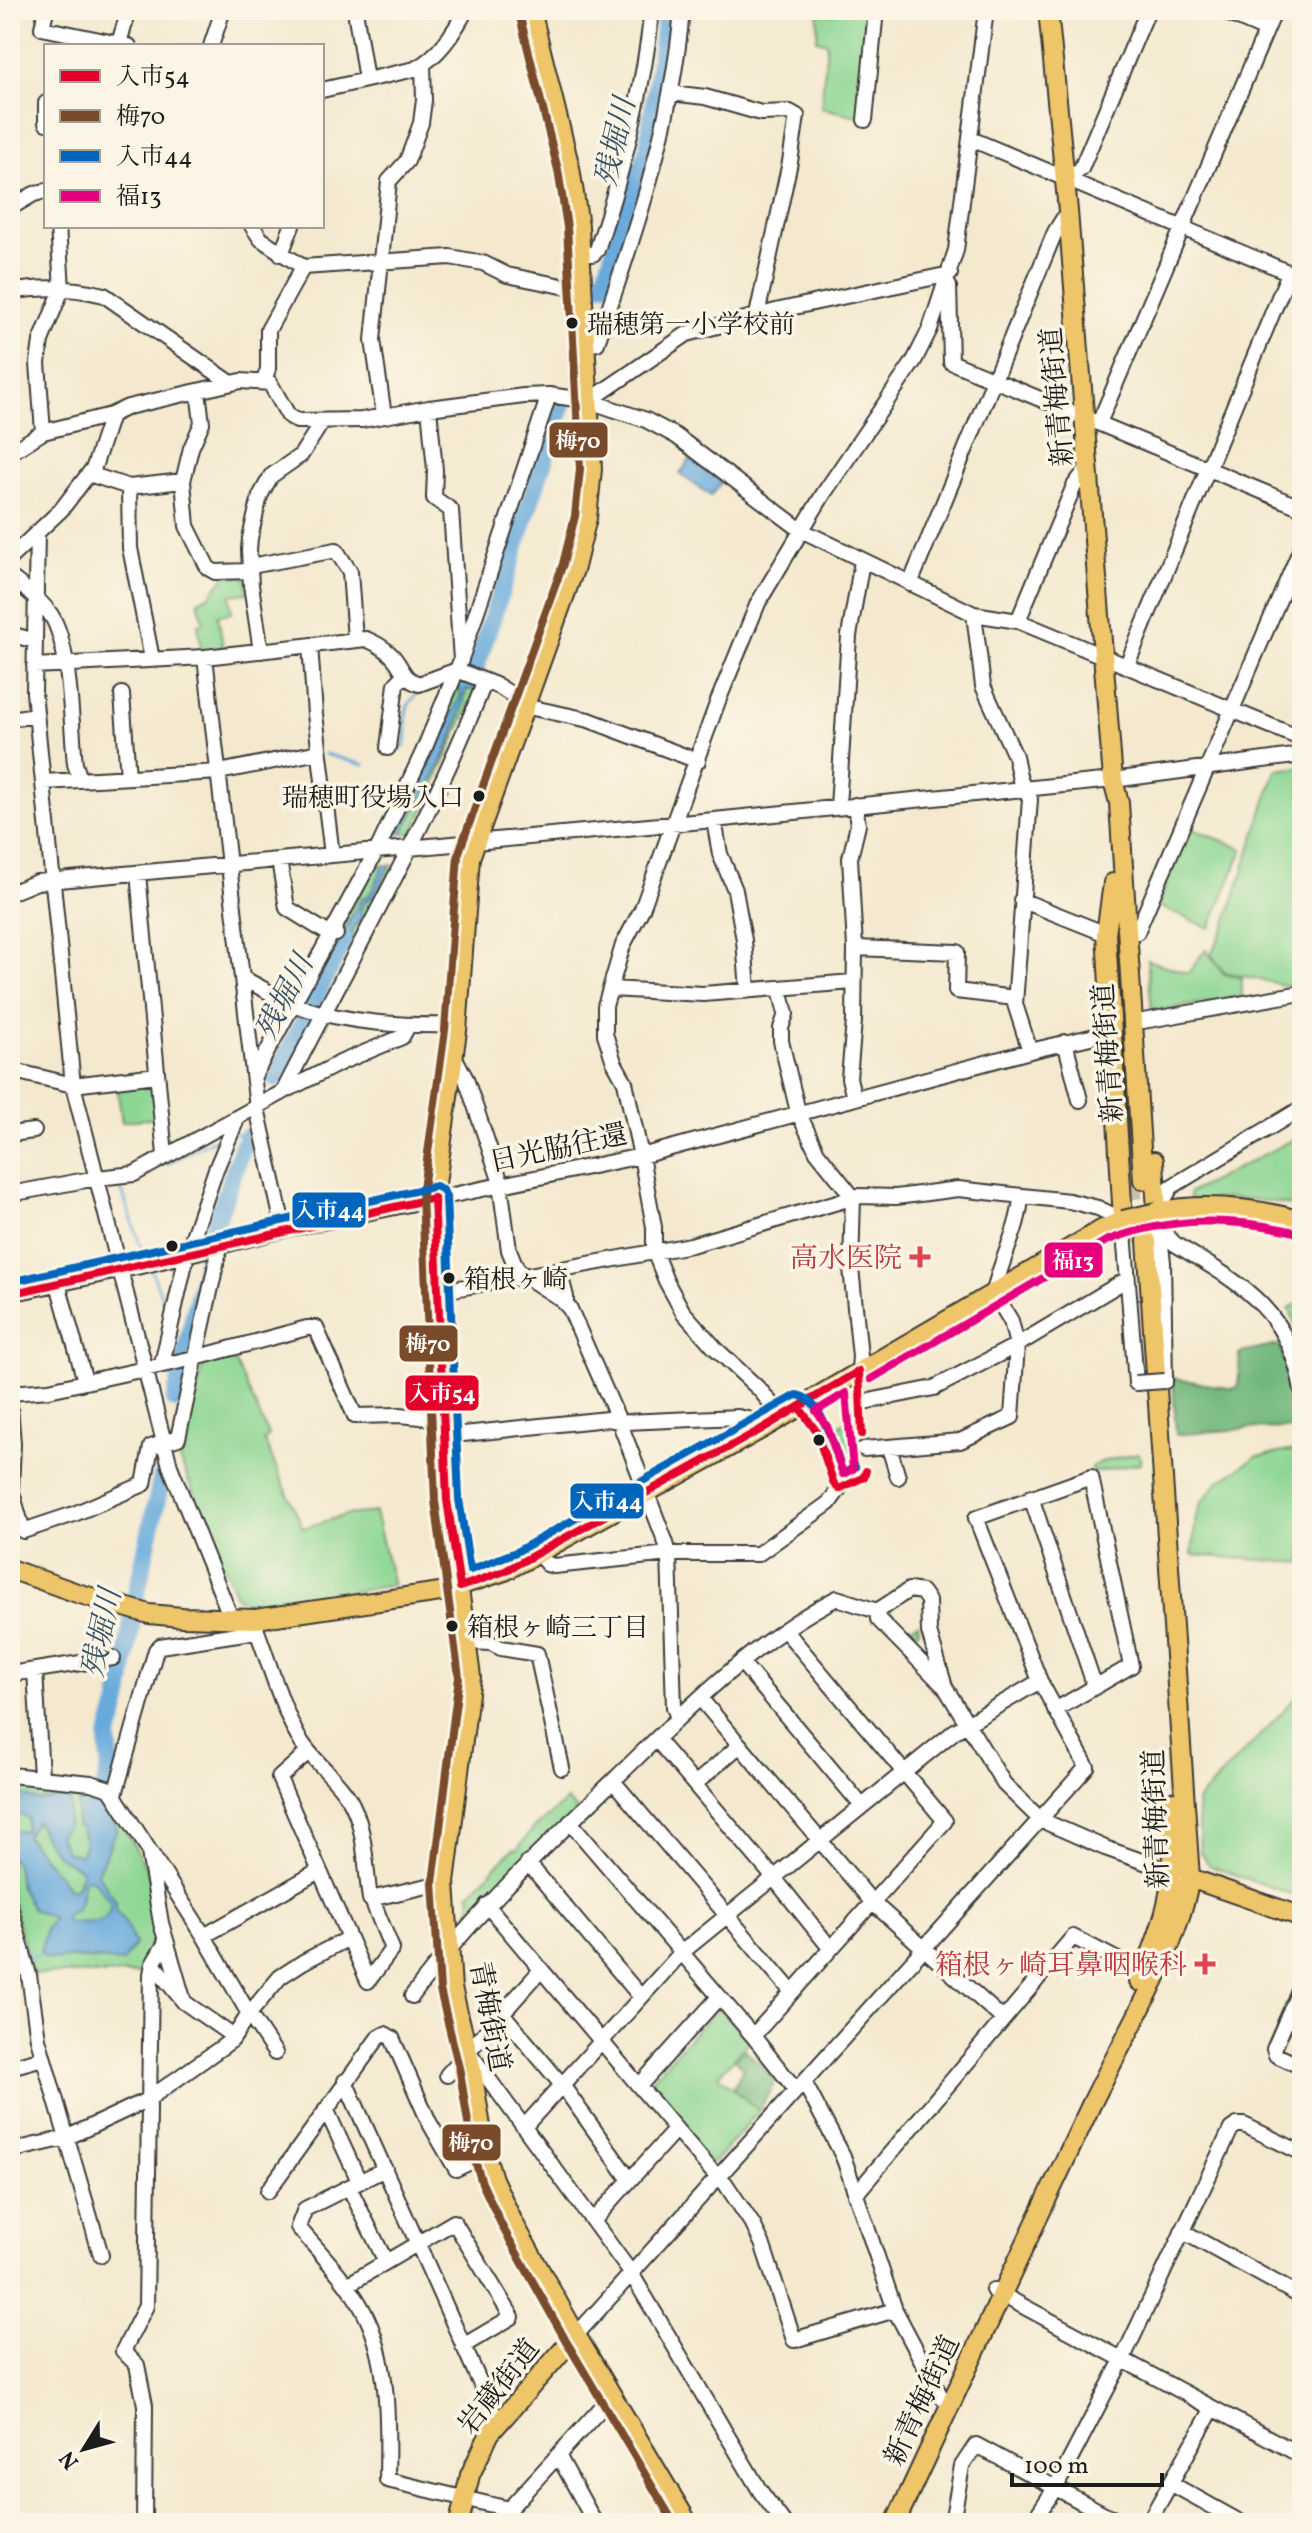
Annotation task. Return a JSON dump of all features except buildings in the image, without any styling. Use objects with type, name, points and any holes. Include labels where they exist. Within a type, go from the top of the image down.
[{"type":"main road","name":"青梅街道","points":[[531,10],[570,168],[580,254],[592,469],[585,529],[575,567],[474,842],[467,885],[458,1025],[434,1198],[447,1500],[468,1642],[470,1692],[445,1882],[454,1995],[468,2051],[485,2155],[508,2213],[576,2335],[688,2523]]},
{"type":"main road","name":"新青梅街道","points":[[1048,10],[1092,420],[1089,466],[1113,780],[1109,804],[1119,880],[1138,1180]]},
{"type":"main road","points":[[1119,880],[1135,908],[1157,1212]]},
{"type":"main road","points":[[1119,880],[1106,934],[1123,1220]]},
{"type":"main road","points":[[10,1569],[122,1608],[149,1614],[231,1618],[256,1625],[460,1587],[505,1571],[647,1494],[1123,1220],[1175,1208],[1226,1207],[1302,1221]]},
{"type":"main road","name":"新青梅街道","points":[[997,2292],[1167,1952],[1184,1906],[1142,1241]]},
{"type":"main road","name":"新青梅街道","points":[[885,2523],[997,2292],[1143,1973],[1182,1876]]},
{"type":"main road","points":[[1182,1876],[1302,1917]]},
{"type":"main road","name":"岩蔵街道","points":[[459,2523],[477,2458],[498,2423],[576,2335]]},
{"type":"main road","name":"新青梅街道","points":[[895,2523],[946,2401]]},
{"type":"street","points":[[46,10],[42,28],[55,39],[111,44]]},
{"type":"street","points":[[122,44],[129,10]]},
{"type":"street","points":[[212,44],[223,10]]},
{"type":"street","points":[[355,10],[366,80]]},
{"type":"street","points":[[324,90],[415,69],[452,37],[466,10]]},
{"type":"street","points":[[580,254],[593,254],[597,250],[620,179],[641,85],[652,10]]},
{"type":"street","points":[[585,345],[597,343],[651,179],[671,93],[682,10]]},
{"type":"street","points":[[865,120],[876,10]]},
{"type":"street","points":[[782,1417],[760,1390],[715,1348],[683,1312],[666,1281],[654,1251],[654,1227],[625,1082],[614,1062],[605,1034],[605,1006],[623,945],[642,909],[718,701],[758,603],[801,530],[914,361],[930,329],[949,277],[963,211],[986,10]]},
{"type":"street","points":[[1065,180],[1081,169],[1148,10]]},
{"type":"street","points":[[1220,10],[1266,30]]},
{"type":"street","points":[[1092,420],[1184,228],[1275,10]]},
{"type":"street","points":[[384,416],[373,340],[389,181],[407,161],[421,123],[423,64]]},
{"type":"street","points":[[671,93],[705,97],[761,113],[790,112],[797,116],[757,315]]},
{"type":"street","points":[[971,139],[1295,275],[1208,470],[1127,665]]},
{"type":"street","points":[[10,208],[44,192]]},
{"type":"street","points":[[910,584],[1053,237],[1068,211]]},
{"type":"street","points":[[43,432],[38,363],[41,341],[62,289],[58,228]]},
{"type":"street","points":[[253,228],[261,239],[303,267],[467,258],[507,275],[582,290]]},
{"type":"street","points":[[281,254],[291,228]]},
{"type":"street","points":[[264,381],[268,369],[268,330],[303,267]]},
{"type":"street","points":[[589,401],[687,334],[757,315],[949,277]]},
{"type":"street","points":[[949,277],[951,362],[1302,508]]},
{"type":"street","points":[[10,292],[34,287],[79,289],[112,300],[231,383]]},
{"type":"street","points":[[10,453],[43,432],[111,415],[128,407],[231,383],[264,381],[275,388],[293,420],[322,422],[549,395],[589,401],[646,420],[676,436],[801,530],[910,584],[974,614],[1018,621],[1302,739]]},
{"type":"street","points":[[198,391],[202,423],[191,448],[183,481],[187,526],[208,568],[215,572],[250,568],[336,550],[350,572],[355,639]]},
{"type":"street","points":[[254,1076],[296,1005],[407,789],[459,667],[549,395]]},
{"type":"street","points":[[429,408],[435,470],[434,498],[451,510],[459,667]]},
{"type":"street","points":[[10,558],[67,503],[89,474],[111,415]]},
{"type":"street","points":[[261,651],[250,568],[250,538],[262,491],[275,473],[301,455],[322,422]]},
{"type":"street","points":[[1018,621],[1074,486],[1089,466]]},
{"type":"street","points":[[89,474],[129,487],[183,481]]},
{"type":"street","points":[[129,487],[130,548],[152,659]]},
{"type":"street","points":[[37,533],[36,715],[73,1085],[178,1489],[231,1618]]},
{"type":"street","points":[[1137,932],[1302,546]]},
{"type":"street","points":[[838,807],[849,636],[862,561]]},
{"type":"street","points":[[10,577],[37,599],[55,622],[66,663],[75,764],[80,779]]},
{"type":"street","points":[[974,614],[983,686],[1015,756],[1020,780],[1030,799],[1015,998],[1030,1051]]},
{"type":"street","points":[[10,634],[35,641]]},
{"type":"street","points":[[34,666],[205,657],[366,639],[380,645],[397,661],[404,676],[419,684],[459,667]]},
{"type":"street","points":[[310,645],[332,855]]},
{"type":"street","points":[[205,657],[257,1108],[284,1230]]},
{"type":"street","points":[[459,667],[551,714],[589,720],[698,761]]},
{"type":"street","points":[[388,748],[396,684],[404,676]]},
{"type":"street","points":[[283,1092],[322,1013],[361,946],[453,758],[483,680]]},
{"type":"street","points":[[122,694],[128,777]]},
{"type":"street","points":[[10,719],[36,715]]},
{"type":"street","points":[[44,782],[219,772],[319,752]]},
{"type":"street","points":[[13,887],[37,882],[1113,780],[1302,755]]},
{"type":"street","points":[[854,1098],[849,1078],[855,948],[850,858],[858,825],[855,805]]},
{"type":"street","points":[[714,820],[720,854],[735,890],[744,940],[748,990]]},
{"type":"street","points":[[279,860],[287,908],[329,934],[334,933]]},
{"type":"street","points":[[138,874],[165,1155]]},
{"type":"street","points":[[1021,900],[1106,934]]},
{"type":"street","points":[[855,948],[957,952],[956,991],[1015,998]]},
{"type":"street","points":[[242,978],[296,1005],[322,1013],[408,1026],[458,1025]]},
{"type":"street","points":[[610,989],[703,994],[853,982]]},
{"type":"street","points":[[780,989],[786,1014],[781,1041],[798,1112],[817,1152],[853,1197],[851,1268],[859,1371]]},
{"type":"street","points":[[1143,1021],[1302,993]]},
{"type":"street","points":[[10,1194],[97,1178],[129,1176],[283,1092],[342,1062],[402,1037],[408,1026]]},
{"type":"street","name":"日光脇往還","points":[[10,1294],[284,1230],[641,1156],[798,1112],[1112,1032]]},
{"type":"street","points":[[1065,1042],[1080,1100]]},
{"type":"street","points":[[454,1056],[466,1079],[499,1177],[509,1250],[522,1274],[566,1304]]},
{"type":"street","points":[[10,1070],[73,1085],[157,1075]]},
{"type":"street","points":[[438,1292],[691,1245],[853,1197],[896,1197],[958,1189],[1069,1201],[1098,1208],[1123,1220],[1136,1383],[1165,1381],[1163,1262],[1157,1212],[1171,1187],[1302,1108]]},
{"type":"street","points":[[165,1364],[190,1254],[212,1180],[237,1119]]},
{"type":"street","points":[[10,1134],[34,1131]]},
{"type":"street","points":[[864,1449],[960,1441],[1012,1417],[1017,1345],[1011,1321],[994,1293],[1005,1251],[1020,1218],[1021,1197]]},
{"type":"street","points":[[1157,1212],[1167,1236],[1175,1244],[1244,1287],[1273,1316],[1289,1344],[1302,1390]]},
{"type":"street","points":[[10,1406],[13,1444],[11,1489],[23,1531],[74,1514],[144,1484],[151,1447],[178,1438],[192,1358],[218,1246]]},
{"type":"street","points":[[559,1270],[566,1304],[619,1421],[669,1554],[674,1707],[678,1718]]},
{"type":"street","points":[[859,1403],[934,1388],[1017,1345],[1126,1280]]},
{"type":"street","points":[[58,1284],[85,1381]]},
{"type":"street","points":[[10,1393],[49,1390],[316,1328],[355,1416],[399,1415],[444,1428],[607,1419],[738,1417],[748,1419],[760,1430]]},
{"type":"street","points":[[889,1447],[898,1477]]},
{"type":"street","points":[[576,2335],[1087,1767],[1055,1710],[1040,1681],[976,1518],[1091,1477],[1131,1666],[1055,1710]]},
{"type":"street","points":[[538,1553],[547,1564],[554,1566],[669,1554],[758,1554],[829,1503],[839,1489]]},
{"type":"street","points":[[1031,1497],[1095,1687]]},
{"type":"street","points":[[877,1611],[909,1590],[922,1592],[928,1601],[929,1632],[945,1687],[1004,1784],[1041,1820],[1182,1876]]},
{"type":"street","points":[[412,1996],[450,1946],[528,1863],[678,1718],[742,1663],[785,1630],[837,1598],[877,1611]]},
{"type":"street","points":[[877,1611],[878,1619],[945,1687]]},
{"type":"street","points":[[113,1791],[156,1650],[160,1646],[256,1625],[296,1732],[307,1753],[354,1806],[370,1899],[392,1949],[368,1981],[279,1778],[307,1753]]},
{"type":"street","points":[[753,2036],[945,1821],[785,1630]]},
{"type":"street","points":[[903,1646],[929,1632]]},
{"type":"street","points":[[468,1642],[491,1643],[501,1648],[537,1654],[562,1768]]},
{"type":"street","points":[[10,1674],[113,1658]]},
{"type":"street","points":[[742,1663],[862,1806]]},
{"type":"street","points":[[35,1670],[41,1776]]},
{"type":"street","points":[[524,2127],[681,1953],[966,1725],[1040,1681]]},
{"type":"street","points":[[700,1698],[872,1902],[1003,2019]]},
{"type":"street","points":[[656,1739],[831,1949]]},
{"type":"street","points":[[695,1784],[740,1745]]},
{"type":"street","points":[[10,1775],[91,1783],[113,1791],[275,2053]]},
{"type":"street","points":[[613,1781],[792,1992]]},
{"type":"street","points":[[570,1822],[719,1997],[800,2086],[843,2156],[895,2310],[946,2401]]},
{"type":"street","points":[[148,1844],[166,1942],[184,2002]]},
{"type":"street","points":[[528,1863],[640,1996]]},
{"type":"street","points":[[204,1936],[319,1871]]},
{"type":"street","points":[[372,1900],[445,1882]]},
{"type":"street","points":[[487,1905],[725,2183],[762,2243],[794,2340],[895,2310]]},
{"type":"street","points":[[10,1906],[43,2058],[101,2255]]},
{"type":"street","points":[[855,2195],[1073,1937],[1143,1973]]},
{"type":"street","points":[[10,2151],[66,2138],[147,2100],[234,2037],[280,1977],[349,1938]]},
{"type":"street","points":[[144,2523],[145,2405],[137,2365],[123,2351],[146,2306],[149,2248],[147,2100],[153,1964],[166,1942]]},
{"type":"street","points":[[153,1964],[184,2002],[234,2037]]},
{"type":"street","points":[[447,2075],[541,1970]]},
{"type":"street","points":[[1302,1984],[1274,2049],[1276,2055],[1302,2067]]},
{"type":"street","points":[[639,2086],[719,1997]]},
{"type":"street","points":[[502,2013],[562,2085],[630,2180]]},
{"type":"street","points":[[268,2191],[378,2038],[389,2034],[429,2122],[456,2169],[485,2155]]},
{"type":"street","points":[[468,2051],[631,2273],[771,2509],[784,2523]]},
{"type":"street","points":[[10,2067],[43,2058]]},
{"type":"street","points":[[345,2081],[498,2423]]},
{"type":"street","points":[[326,2109],[386,2262]]},
{"type":"street","points":[[1032,2523],[1056,2487],[1122,2360],[1231,2129],[1244,2125],[1302,2153]]},
{"type":"street","points":[[593,2221],[676,2129]]},
{"type":"street","points":[[385,2169],[305,2209],[298,2227],[347,2285],[364,2312],[380,2355],[388,2444],[387,2480],[509,2509],[612,2396]]},
{"type":"street","points":[[347,2285],[454,2222],[512,2317],[463,2346]]},
{"type":"street","points":[[1182,2231],[1302,2297]]},
{"type":"street","points":[[997,2292],[1302,2456]]},
{"type":"street","points":[[1148,2523],[1213,2408]]},
{"type":"street","points":[[952,2523],[962,2466],[976,2445],[1056,2487],[1094,2516],[1121,2523]]},
{"type":"street","points":[[558,2455],[595,2523]]},
{"type":"street","points":[[1170,2483],[1242,2523]]},
{"type":"street","points":[[765,2523],[771,2509]]},
{"type":"green space","points":[[835,10],[873,10],[863,117],[821,108],[827,43],[817,40],[818,14],[834,14]]},
{"type":"green space","points":[[226,575],[246,577],[248,593],[230,595],[232,613],[218,615],[224,653],[202,655],[198,624],[204,623],[198,601],[210,595]]},
{"type":"green space","points":[[466,688],[476,691],[413,833],[402,833],[449,744]]},
{"type":"green space","points":[[456,689],[460,689],[461,695],[397,834],[391,834]]},
{"type":"green space","points":[[1302,767],[1302,984],[1289,986],[1224,972],[1211,954],[1225,926],[1276,770]]},
{"type":"green space","points":[[1188,827],[1243,849],[1210,928],[1158,906]]},
{"type":"green space","points":[[374,865],[384,865],[371,893],[361,900],[343,933],[339,931]]},
{"type":"green space","points":[[390,865],[397,865],[356,941],[351,938],[354,926],[362,917],[360,912],[364,903],[375,895]]},
{"type":"green space","points":[[1206,949],[1224,974],[1242,978],[1242,997],[1152,1011],[1147,960],[1188,973]]},
{"type":"green space","points":[[154,1081],[159,1117],[122,1122],[117,1086]]},
{"type":"green space","points":[[1302,1135],[1302,1209],[1247,1199],[1190,1200],[1189,1193]]},
{"type":"green space","points":[[1302,1302],[1302,1340],[1289,1308]]},
{"type":"green space","points":[[1279,1345],[1290,1377],[1299,1429],[1252,1428],[1176,1435],[1173,1378],[1234,1389],[1238,1387],[1240,1353]]},
{"type":"green space","points":[[233,1357],[269,1436],[264,1440],[303,1528],[345,1515],[375,1512],[393,1585],[254,1608],[236,1596],[180,1460],[204,1362]]},
{"type":"green space","points":[[847,1421],[854,1456],[837,1465],[828,1433]]},
{"type":"green space","points":[[1301,1449],[1302,1563],[1192,1555],[1196,1517],[1201,1503],[1217,1483],[1256,1457]]},
{"type":"green space","points":[[1139,1453],[1141,1463],[1092,1473],[1091,1467],[1101,1462]]},
{"type":"green space","points":[[889,1607],[903,1628],[918,1623],[919,1630],[910,1638],[904,1638],[883,1620]]},
{"type":"green space","points":[[1302,1691],[1302,1898],[1210,1866],[1200,1853],[1197,1801]]},
{"type":"green space","points":[[10,1785],[88,1792],[109,1798],[148,1872],[161,1945],[143,1974],[32,1974],[10,1893]]},
{"type":"green space","points":[[567,1800],[577,1810],[470,1916],[469,1894],[514,1848],[517,1849],[532,1830]]},
{"type":"green space","points":[[716,2009],[720,2009],[749,2042],[718,2075],[759,2111],[714,2162],[709,2162],[648,2089],[648,2083]]},
{"type":"green space","points":[[745,2049],[758,2063],[765,2062],[778,2076],[759,2111],[733,2088],[743,2068],[735,2059]]},
{"type":"water","points":[[690,459],[722,481],[711,496],[680,474]]},
{"type":"water","points":[[459,676],[480,684],[476,691],[466,689],[456,727],[441,764],[402,833],[397,834],[461,695],[460,689],[456,689]]},
{"type":"water","points":[[384,865],[390,865],[375,895],[364,903],[360,912],[362,917],[354,926],[351,938],[343,933],[361,900],[371,893]]},
{"type":"water","points":[[10,1791],[40,1801],[70,1797],[68,1824],[59,1836],[66,1852],[80,1855],[85,1843],[81,1829],[76,1825],[78,1799],[101,1801],[109,1809],[117,1829],[97,1873],[116,1901],[116,1911],[135,1944],[123,1962],[51,1959],[40,1954],[46,1927],[52,1920],[33,1910],[20,1887],[15,1862],[10,1857],[10,1831],[25,1831],[28,1818],[10,1811]],"holes":[[[36,1821],[57,1855],[82,1871],[75,1889],[69,1889],[26,1836]],[[87,1878],[94,1881],[111,1903],[110,1911],[96,1922],[67,1922],[66,1915],[78,1906],[83,1881]]]},
{"type":"waterway","name":"残堀川","points":[[603,284],[648,147],[667,10]]},
{"type":"waterway","name":"残堀川","points":[[475,670],[562,406]]},
{"type":"waterway","points":[[393,751],[405,746],[407,710],[422,689]]},
{"type":"waterway","points":[[325,754],[364,765]]},
{"type":"waterway","name":"残堀川","points":[[275,1078],[344,940]]},
{"type":"waterway","points":[[235,1133],[246,1138]]},
{"type":"waterway","points":[[167,1164],[224,1134]]},
{"type":"waterway","name":"残堀川","points":[[175,1400],[213,1230],[246,1138]]},
{"type":"waterway","points":[[135,1180],[121,1188],[144,1256]]},
{"type":"waterway","points":[[152,1272],[168,1312]]},
{"type":"waterway","name":"残堀川","points":[[101,1801],[110,1764],[108,1739],[119,1702],[136,1596],[162,1477]]},
{"type":"waterway","points":[[28,1958],[40,1954]]},
{"type":"waterway","points":[[10,1966],[21,1961]]},
{"type":"tunnel","points":[[1132,1181],[1137,1242]]},
{"type":"transit line","name":"梅70","points":[[519,13],[558,170],[567,227],[580,469],[575,516],[563,564],[458,855],[445,1030],[422,1196],[435,1501],[459,1677],[433,1883],[440,1990],[460,2072],[473,2154],[482,2183],[503,2228],[566,2341],[674,2523]]},
{"type":"transit line","name":"入市44","points":[[10,1282],[436,1186],[443,1190],[446,1197],[459,1499],[470,1570],[516,1552],[796,1395],[805,1398],[820,1415],[843,1474],[855,1467]]},
{"type":"transit line","name":"入市54","points":[[434,1198],[447,1500],[460,1587]]},
{"type":"transit line","name":"入市54","points":[[10,1294],[434,1198]]},
{"type":"transit line","name":"福13","points":[[871,1379],[1106,1241],[1154,1227],[1202,1222],[1250,1224],[1299,1233]]},
{"type":"transit line","name":"入市54","points":[[859,1371],[862,1434]]},
{"type":"transit line","name":"入市54","points":[[460,1587],[505,1571],[760,1430],[859,1371]]},
{"type":"transit line","name":"福13","points":[[846,1393],[853,1469],[843,1474],[827,1426],[816,1411],[846,1393]]},
{"type":"transit line","name":"入市54","points":[[799,1407],[816,1431],[834,1484],[839,1489],[864,1477],[866,1471]]},
{"type":"place","name":"瑞穂第一小学校前","points":[[572,323]]},
{"type":"place","name":"瑞穂町役場入口","points":[[479,796]]},
{"type":"place","name":"高水医院","points":[[920,1257]]},
{"type":"place","name":"箱根ヶ崎","points":[[449,1278]]},
{"type":"place","name":"箱根ヶ崎三丁目","points":[[452,1626]]},
{"type":"place","name":"箱根ヶ崎耳鼻咽喉科","points":[[1205,1964]]}]
